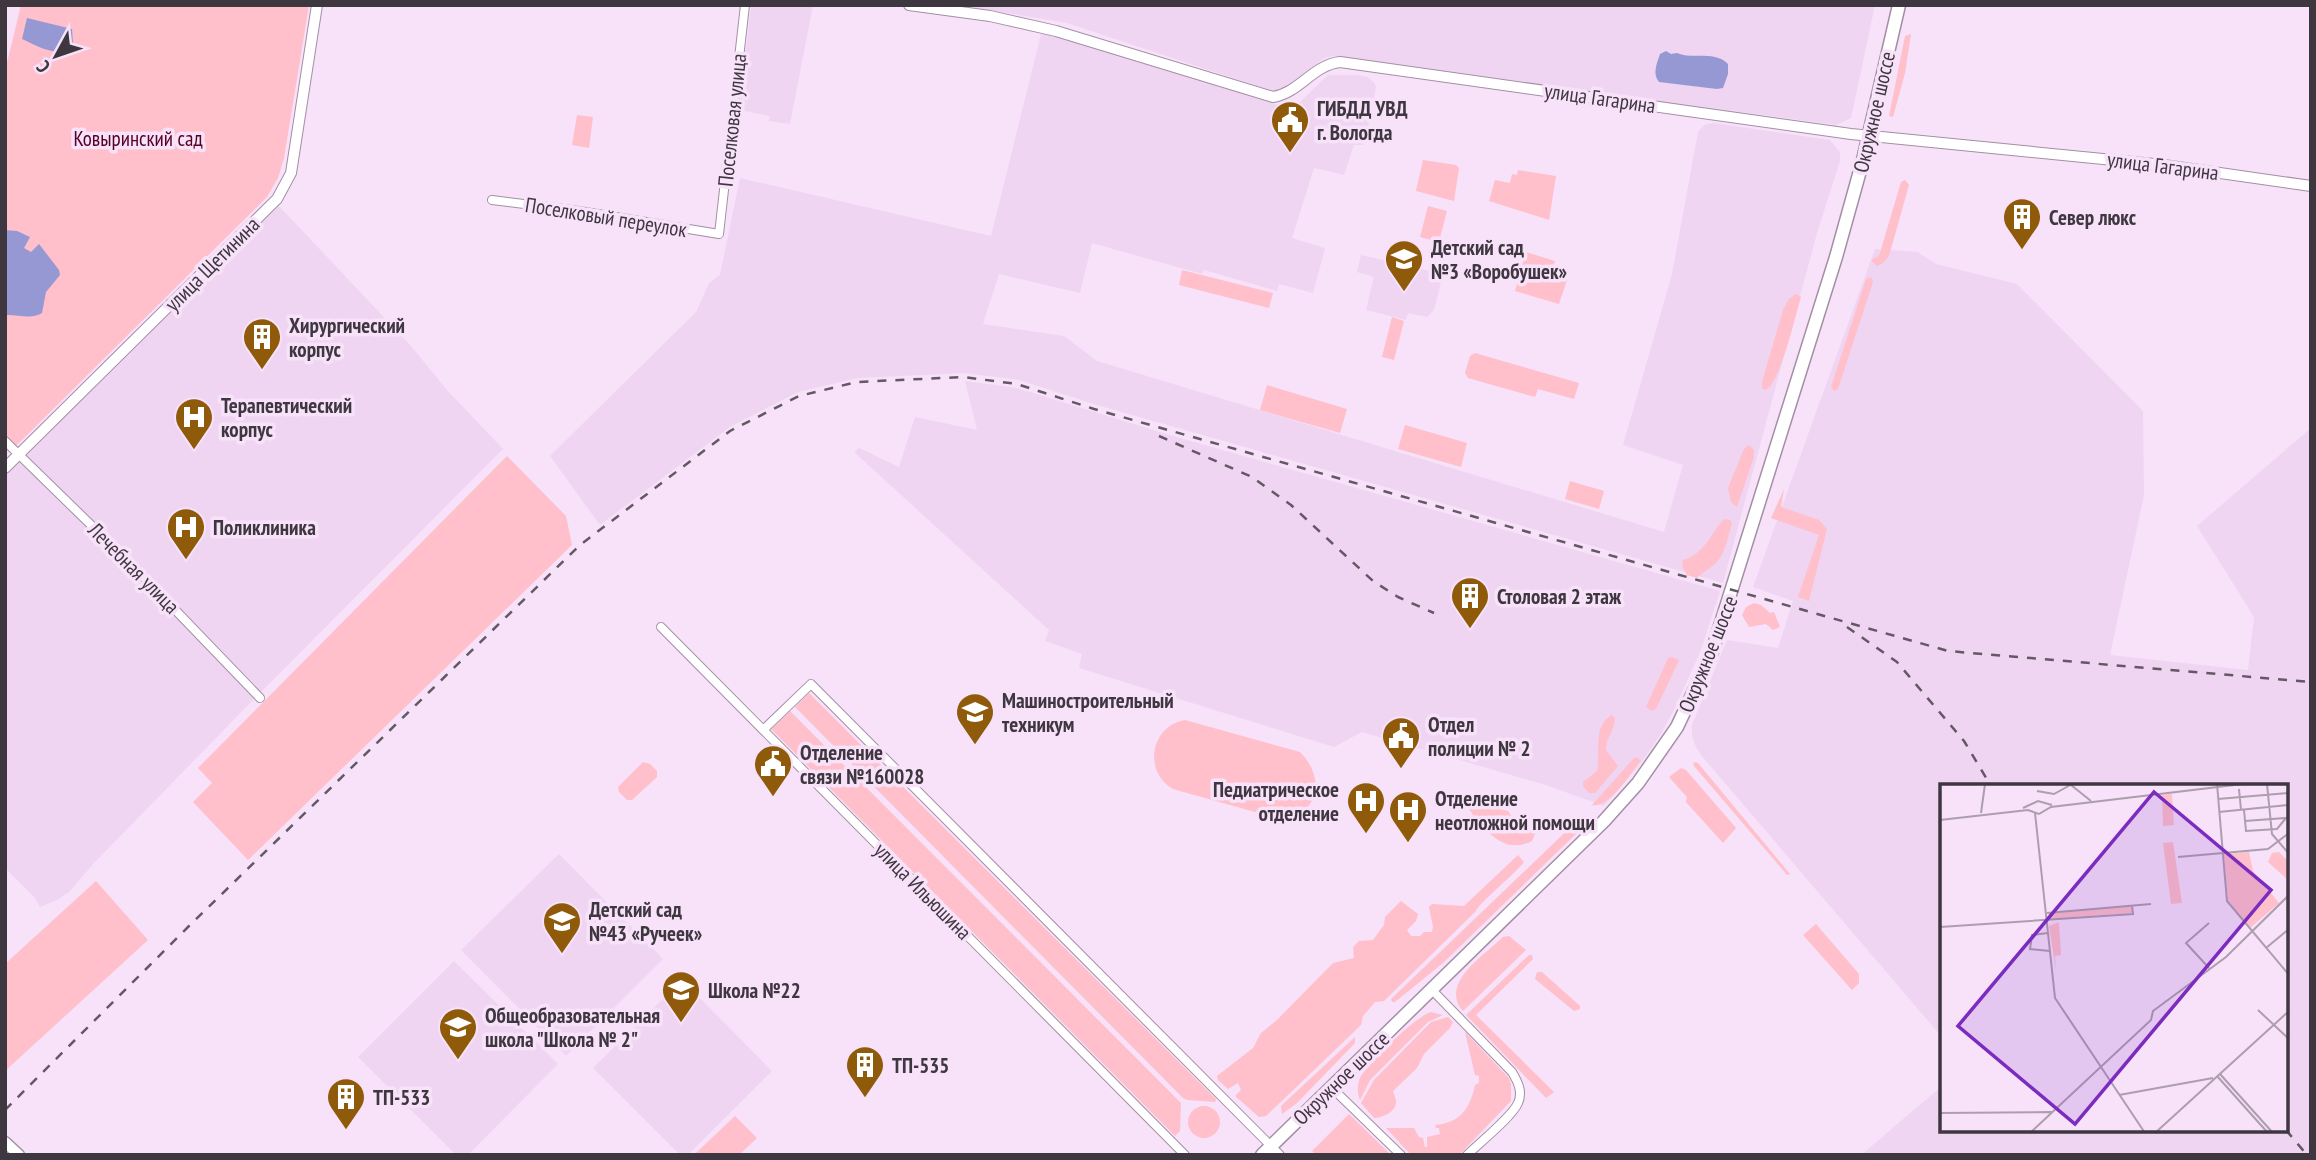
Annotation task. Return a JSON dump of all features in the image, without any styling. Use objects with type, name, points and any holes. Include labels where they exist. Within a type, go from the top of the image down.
[{"type":"main road","name":"Окружное шоссе","points":[[1271,1152],[1332,1088],[1622,802],[1653,765],[1685,714],[1711,655],[1733,591],[1836,257],[1869,136],[1899,5]]},
{"type":"main road","points":[[5,1142],[19,1155]]},
{"type":"street","name":"улица Щетинина","points":[[5,468],[277,199],[291,173],[317,5]]},
{"type":"street","name":"Поселковая улица","points":[[719,234],[745,5]]},
{"type":"street","name":"улица Гагарина","points":[[909,5],[990,16],[1056,31],[1273,97],[1286,94],[1326,65],[1340,62],[1869,136],[2164,165],[2311,186]]},
{"type":"street","name":"Поселковый переулок","points":[[492,200],[719,234]]},
{"type":"street","name":"Лечебная улица","points":[[5,440],[131,564],[260,698]]},
{"type":"street","name":"улица Ильюшина","points":[[661,627],[1185,1155]]},
{"type":"street","points":[[764,729],[811,684],[1271,1152]]},
{"type":"street","points":[[1432,990],[1512,1072],[1519,1084],[1520,1100],[1514,1110],[1467,1155]]},
{"type":"street","points":[[1332,1088],[1401,1155]]},
{"type":"shaded area","points":[[751,5],[813,5],[790,124],[769,121],[770,116],[739,110]]},
{"type":"shaded area","points":[[959,5],[1875,5],[1851,118],[1836,125],[1334,56],[1324,58],[1284,88],[1272,91],[1067,23]]},
{"type":"shaded area","points":[[1042,30],[1282,106],[1296,106],[1328,75],[1367,77],[1376,87],[1370,120],[1363,145],[1354,145],[1344,175],[1314,168],[1292,238],[1325,248],[1313,293],[1279,284],[1277,291],[1204,270],[1202,274],[1092,243],[1080,293],[999,274],[983,324],[1064,336],[1097,361],[1664,532],[1683,465],[1623,445],[1672,274],[1698,132],[1704,125],[1713,123],[1830,140],[1840,152],[1840,161],[1817,233],[1723,583],[1097,405],[1019,380],[964,373],[858,378],[798,392],[730,427],[600,525],[550,456],[696,312],[709,283],[720,275],[740,178],[991,236]]},
{"type":"shaded area","points":[[279,206],[411,346],[447,390],[503,449],[256,697],[69,892],[40,907],[34,897],[5,868],[5,476]]},
{"type":"shaded area","points":[[1875,249],[1917,252],[1936,264],[2017,284],[2143,411],[2144,495],[2110,655],[2248,670],[2254,617],[2197,526],[2311,428],[2311,1155],[1861,1155],[1940,1088],[1940,1132],[2288,1132],[2288,784],[1940,784],[1940,1035],[1695,745],[1692,725],[1727,640],[1778,648],[1793,601],[1753,587]]},
{"type":"shaded area","name":"Детский сад №3 «Воробушек»","points":[[1361,255],[1443,274],[1434,310],[1427,317],[1408,313],[1406,320],[1366,310],[1374,277],[1357,272]]},
{"type":"shaded area","points":[[965,381],[1017,388],[1166,434],[1720,591],[1701,650],[1675,708],[1641,763],[1604,806],[1546,785],[1362,732],[1334,747],[1079,668],[1082,654],[1045,641],[1049,630],[854,452],[859,448],[899,467],[915,417],[977,430]]},
{"type":"shaded area","name":"Детский сад №43 «Ручеек»","points":[[559,854],[663,959],[566,1056],[461,950]]},
{"type":"shaded area","name":"Общеобразовательная школа \"Школа № 2\"","points":[[454,961],[558,1064],[468,1155],[456,1155],[358,1057]]},
{"type":"shaded area","name":"Школа №22","points":[[682,980],[772,1071],[688,1155],[680,1155],[593,1068]]},
{"type":"green space","name":"Ковыринский сад","points":[[21,5],[309,5],[284,158],[278,178],[267,197],[15,447],[5,438],[5,71]]},
{"type":"green space","points":[[1911,34],[1905,73],[1893,117],[1889,116],[1905,36]]},
{"type":"green space","points":[[577,115],[593,117],[589,148],[572,145]]},
{"type":"green space","points":[[1423,160],[1456,165],[1459,168],[1454,201],[1416,191]]},
{"type":"green space","points":[[1518,170],[1556,176],[1549,220],[1489,201],[1495,180],[1510,183],[1512,174],[1517,175]]},
{"type":"green space","points":[[1905,180],[1909,185],[1889,256],[1877,266],[1871,260],[1879,256],[1901,182]]},
{"type":"green space","points":[[1428,206],[1447,211],[1439,242],[1420,237]]},
{"type":"green space","points":[[1526,252],[1555,261],[1552,271],[1556,272],[1555,276],[1567,280],[1559,304],[1515,291]]},
{"type":"green space","points":[[1182,270],[1273,293],[1269,308],[1179,285]]},
{"type":"green space","points":[[1871,277],[1873,282],[1838,389],[1834,391],[1831,387],[1866,279]]},
{"type":"green space","points":[[1796,294],[1801,297],[1787,347],[1777,374],[1766,390],[1762,388],[1762,382],[1783,310],[1789,299]]},
{"type":"green space","points":[[1392,317],[1404,321],[1394,360],[1382,357]]},
{"type":"green space","points":[[1475,353],[1579,383],[1574,399],[1538,389],[1535,397],[1468,378],[1465,373],[1470,356]]},
{"type":"green space","points":[[1267,385],[1347,409],[1340,433],[1260,410]]},
{"type":"green space","points":[[1405,425],[1467,443],[1461,467],[1398,449]]},
{"type":"green space","points":[[1749,445],[1754,450],[1754,457],[1737,507],[1731,502],[1728,488],[1744,449]]},
{"type":"green space","points":[[507,456],[566,516],[572,545],[248,860],[193,802],[212,783],[198,768]]},
{"type":"green space","points":[[1570,481],[1604,491],[1599,509],[1565,499]]},
{"type":"green space","points":[[1784,489],[1781,507],[1819,520],[1827,529],[1809,601],[1798,597],[1819,535],[1771,518]]},
{"type":"green space","points":[[1724,519],[1730,520],[1732,524],[1719,559],[1697,578],[1687,575],[1682,566],[1683,560],[1702,548]]},
{"type":"green space","points":[[1754,603],[1770,613],[1774,612],[1780,627],[1773,630],[1766,624],[1749,627],[1742,615],[1746,607]]},
{"type":"green space","points":[[1668,658],[1679,660],[1656,709],[1652,711],[1646,707]]},
{"type":"green space","points":[[809,693],[1216,1099],[1215,1102],[1183,1098],[795,707]]},
{"type":"green space","points":[[790,711],[1181,1103],[1180,1131],[1175,1136],[771,729]]},
{"type":"green space","points":[[1612,715],[1615,722],[1606,750],[1618,766],[1595,793],[1589,793],[1583,782],[1597,771],[1600,733],[1606,720]]},
{"type":"green space","points":[[1185,720],[1300,752],[1313,772],[1315,792],[1311,802],[1296,816],[1284,820],[1173,789],[1157,772],[1155,750],[1164,731]]},
{"type":"green space","points":[[1635,757],[1641,760],[1619,789],[1599,805],[1592,805]]},
{"type":"green space","points":[[643,762],[650,764],[657,771],[657,777],[632,800],[627,800],[618,787]]},
{"type":"green space","points":[[1695,762],[1790,874],[1787,875],[1694,766]]},
{"type":"green space","points":[[1681,768],[1686,770],[1736,828],[1723,843],[1686,802],[1687,797],[1669,777]]},
{"type":"green space","points":[[1470,802],[1508,811],[1512,817],[1510,824],[1533,831],[1535,834],[1532,841],[1516,845],[1500,841],[1476,819],[1469,809]]},
{"type":"green space","points":[[1580,818],[1582,828],[1443,963],[1392,1002],[1391,999]]},
{"type":"green space","points":[[1518,855],[1524,862],[1384,1001],[1375,1002],[1363,1016],[1361,1025],[1266,1116],[1259,1117],[1235,1096],[1241,1090],[1238,1083],[1228,1089],[1218,1080],[1217,1076],[1253,1048],[1261,1033],[1333,963],[1354,958],[1353,947],[1359,941],[1373,940],[1384,925],[1385,917],[1401,901],[1418,914],[1416,921],[1407,930],[1411,936],[1432,932],[1429,907],[1432,904],[1464,906]]},
{"type":"green space","points":[[96,881],[148,940],[5,1071],[5,964]]},
{"type":"green space","points":[[1816,924],[1859,974],[1859,983],[1852,990],[1803,935]]},
{"type":"green space","points":[[1509,936],[1526,950],[1463,1011],[1457,1001],[1460,980],[1476,961],[1503,937]]},
{"type":"green space","points":[[1532,955],[1533,959],[1476,1015],[1554,1092],[1546,1098],[1466,1015]]},
{"type":"green space","points":[[1537,972],[1542,972],[1580,1006],[1580,1009],[1574,1011],[1535,979]]},
{"type":"green space","points":[[1431,1012],[1443,1015],[1428,1022],[1370,1080],[1360,1100],[1358,1086],[1364,1071],[1404,1031]]},
{"type":"green space","points":[[1448,1017],[1453,1022],[1450,1028],[1424,1054],[1417,1068],[1393,1091],[1396,1102],[1394,1109],[1384,1116],[1374,1118],[1361,1103],[1374,1080],[1431,1022]]},
{"type":"green space","points":[[1465,1032],[1509,1078],[1511,1101],[1459,1155],[1411,1155],[1386,1128],[1414,1128],[1427,1147],[1427,1137],[1440,1134],[1435,1125],[1457,1118],[1467,1108],[1475,1085],[1479,1083],[1479,1076],[1475,1075]]},
{"type":"green space","points":[[1355,1037],[1355,1043],[1297,1103],[1282,1114],[1281,1106]]},
{"type":"green space","points":[[1204,1106],[1215,1111],[1220,1122],[1215,1133],[1204,1138],[1193,1133],[1188,1122],[1193,1111]]},
{"type":"green space","points":[[1349,1114],[1391,1155],[1316,1155],[1312,1151]]},
{"type":"green space","points":[[735,1116],[757,1138],[739,1155],[697,1155],[696,1153]]},
{"type":"water","points":[[27,18],[72,29],[73,44],[67,49],[55,51],[22,39]]},
{"type":"water","points":[[1666,51],[1671,54],[1710,56],[1722,60],[1728,64],[1723,88],[1659,82],[1655,72],[1660,54]]},
{"type":"water","points":[[5,230],[17,231],[30,237],[24,248],[31,252],[39,244],[59,270],[60,275],[46,292],[42,313],[28,316],[5,315]]},
{"type":"railway","points":[[5,1110],[189,926],[580,545],[730,431],[799,396],[857,382],[963,377],[1017,384],[1094,409],[1948,651],[2311,682]]},
{"type":"railway","points":[[1159,436],[1252,477],[1291,505],[1373,581],[1398,597],[1434,613]]},
{"type":"railway","points":[[1847,627],[1897,662],[1964,741],[1990,784]]},
{"type":"railway","points":[[2288,1132],[2307,1155]]},
{"type":"place","name":"ГИБДД УВД г. Вологда","points":[[1290,154]]},
{"type":"place","name":"Север люкс","points":[[2022,251]]},
{"type":"place","name":"Детский сад №3 «Воробушек»","points":[[1404,293]]},
{"type":"place","name":"Хирургический корпус","points":[[262,371]]},
{"type":"place","name":"Терапевтический корпус","points":[[194,451]]},
{"type":"place","name":"Поликлиника","points":[[186,561]]},
{"type":"place","name":"Столовая 2 этаж","points":[[1470,630]]},
{"type":"place","name":"Машиностроительный техникум","points":[[975,746]]},
{"type":"place","name":"Отдел полиции № 2","points":[[1401,770]]},
{"type":"place","name":"Отделение связи №160028","points":[[773,798]]},
{"type":"place","name":"Педиатрическое отделение","points":[[1366,835]]},
{"type":"place","name":"Отделение неотложной помощи","points":[[1408,844]]},
{"type":"place","name":"Детский сад №43 «Ручеек»","points":[[562,955]]},
{"type":"place","name":"Школа №22","points":[[681,1024]]},
{"type":"place","name":"Общеобразовательная школа \"Школа № 2\"","points":[[458,1061]]},
{"type":"place","name":"ТП-535","points":[[865,1099]]},
{"type":"place","name":"ТП-533","points":[[346,1131]]}]
